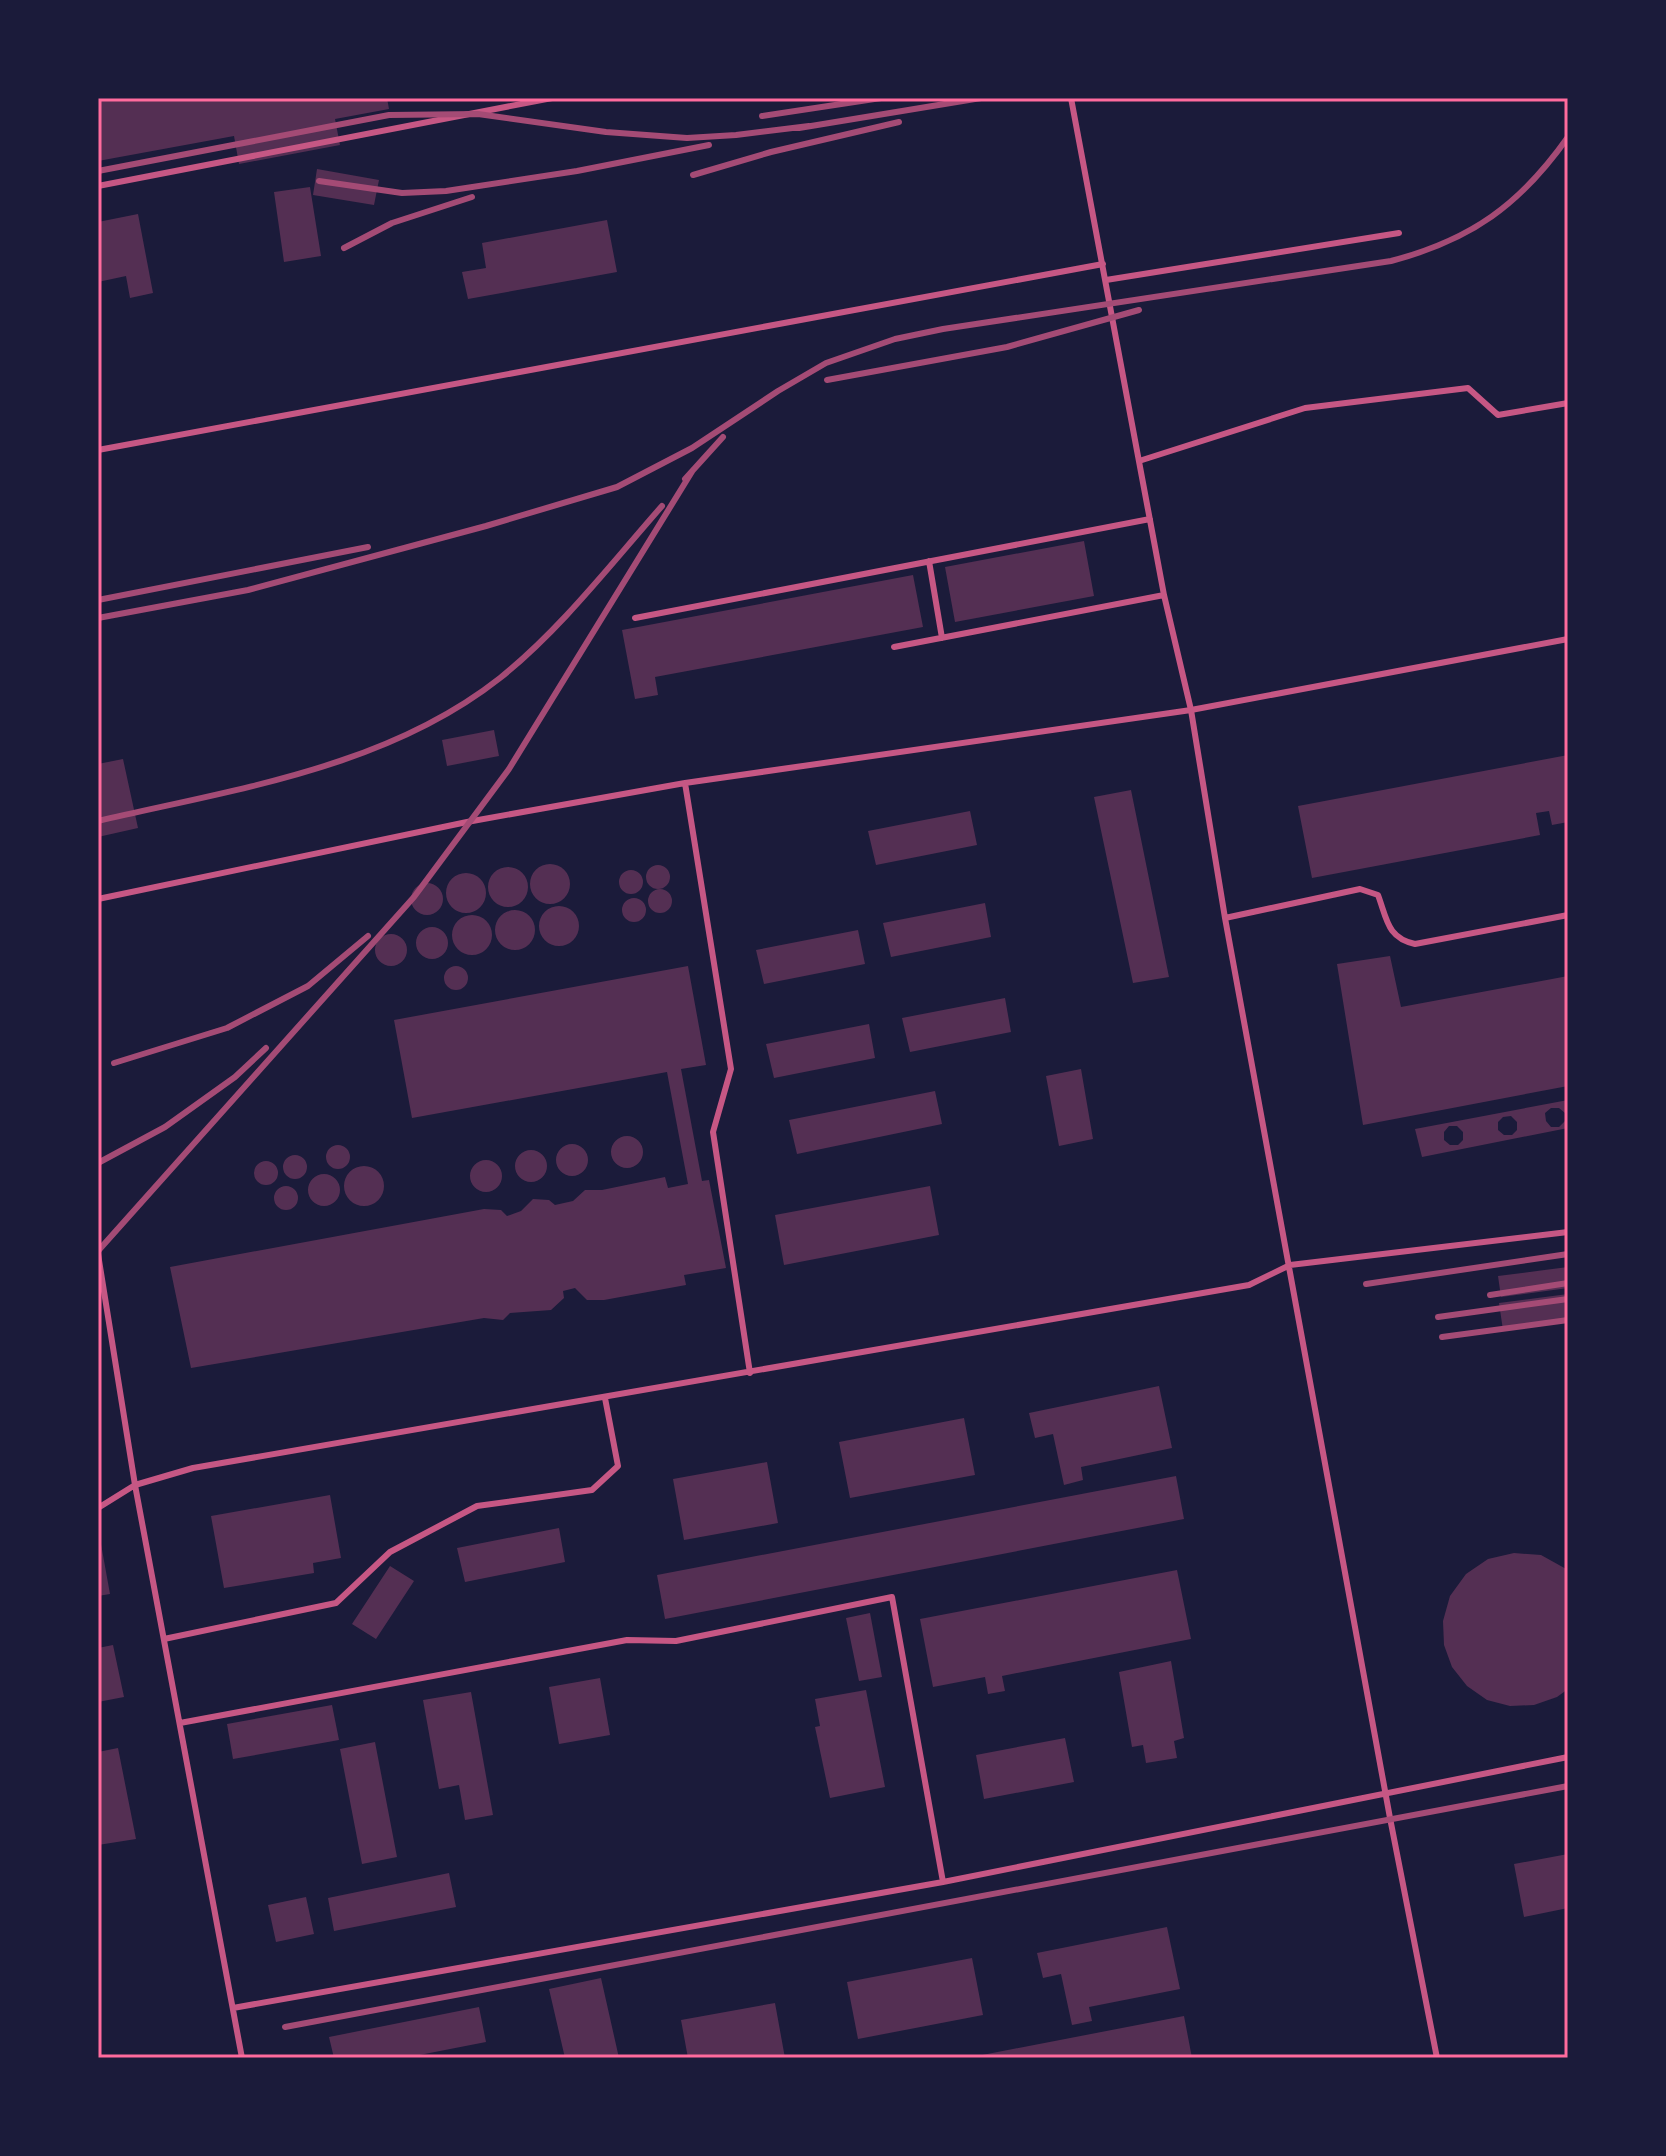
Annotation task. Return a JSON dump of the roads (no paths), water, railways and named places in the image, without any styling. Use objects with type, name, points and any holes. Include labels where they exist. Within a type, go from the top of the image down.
[{"type":"lane","points":[[98,186],[552,98]]},
{"type":"lane","points":[[1071,98],[1164,595],[1191,710],[1225,918],[1437,2058]]},
{"type":"lane","points":[[1106,280],[1399,233]]},
{"type":"lane","points":[[98,450],[1103,264]]},
{"type":"lane","points":[[1139,461],[1305,408],[1468,388],[1498,415],[1568,403]]},
{"type":"lane","points":[[635,618],[1150,519]]},
{"type":"lane","points":[[929,561],[942,638]]},
{"type":"lane","points":[[894,647],[1164,595]]},
{"type":"lane","points":[[98,899],[467,822],[685,783],[1191,710],[1568,639]]},
{"type":"lane","points":[[685,783],[731,1069],[713,1132],[750,1373]]},
{"type":"lane","points":[[1225,918],[1360,889],[1378,895],[1392,932],[1401,941],[1415,944],[1568,915]]},
{"type":"lane","points":[[98,1508],[135,1485],[193,1468],[1249,1285],[1290,1265],[1568,1232]]},
{"type":"lane","points":[[98,1254],[135,1485],[242,2058]]},
{"type":"lane","points":[[164,1639],[336,1603],[390,1552],[477,1506],[592,1490],[618,1466],[605,1398]]},
{"type":"lane","points":[[180,1723],[627,1640],[676,1641],[892,1597],[943,1882]]},
{"type":"lane","points":[[233,2008],[943,1882],[1568,1757]]},
{"type":"railway","points":[[762,116],[881,98]]},
{"type":"railway","points":[[799,128],[981,98]]},
{"type":"railway","points":[[98,171],[389,115],[478,114],[606,132],[687,138],[809,126]]},
{"type":"railway","points":[[693,175],[771,152],[899,122]]},
{"type":"railway","points":[[98,618],[248,590],[617,487],[692,448],[826,363],[895,339],[943,329],[1391,261],[1420,252],[1492,217],[1531,182],[1568,137]]},
{"type":"railway","points":[[319,181],[402,193],[446,191],[577,171],[709,145]]},
{"type":"railway","points":[[344,248],[392,223],[472,197]]},
{"type":"railway","points":[[827,380],[1007,347],[1139,310]]},
{"type":"railway","points":[[685,479],[723,437]]},
{"type":"railway","points":[[98,1251],[414,897],[509,769],[693,470]]},
{"type":"railway","points":[[98,821],[308,771],[408,734],[456,709],[500,678],[544,639],[662,506]]},
{"type":"railway","points":[[98,600],[368,547]]},
{"type":"railway","points":[[114,1063],[227,1028],[308,986],[368,936]]},
{"type":"railway","points":[[98,1163],[165,1127],[235,1077],[266,1048]]},
{"type":"railway","points":[[1366,1284],[1568,1254]]},
{"type":"railway","points":[[1490,1295],[1568,1283]]},
{"type":"railway","points":[[1438,1317],[1568,1299]]},
{"type":"railway","points":[[1442,1337],[1568,1320]]},
{"type":"railway","points":[[285,2027],[1568,1786]]}]
